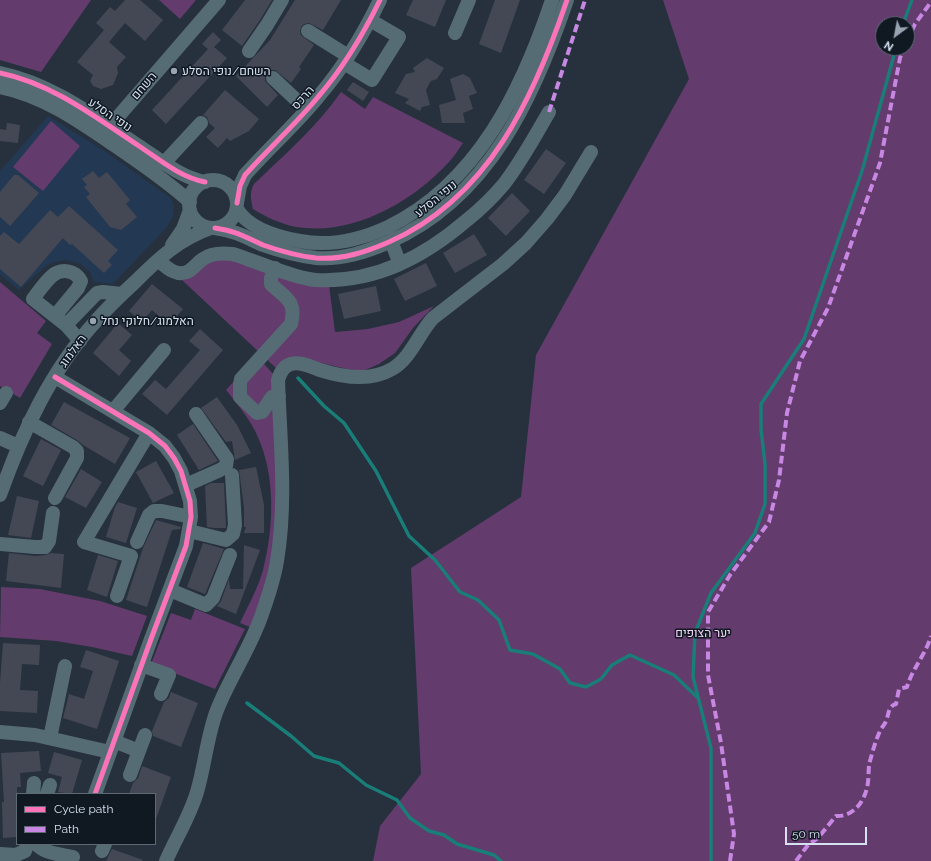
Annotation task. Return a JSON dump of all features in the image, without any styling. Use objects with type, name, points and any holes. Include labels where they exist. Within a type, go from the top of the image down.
[{"type":"street","name":"השחם","points":[[106,131],[219,0]]},
{"type":"street","points":[[249,51],[282,0]]},
{"type":"street","name":"הרכס","points":[[237,206],[240,186],[245,175],[307,110],[346,59],[370,20],[380,0]]},
{"type":"street","points":[[455,33],[469,0]]},
{"type":"street","name":"נופי הסלע","points":[[237,206],[246,219],[254,225],[275,234],[308,242],[328,244],[368,236],[400,221],[440,193],[464,170],[482,148],[514,96],[533,54],[552,0]]},
{"type":"street","name":"נופי הסלע","points":[[213,228],[238,233],[277,250],[316,258],[357,254],[407,233],[438,212],[463,191],[493,156],[518,118],[537,79],[552,43],[567,0]]},
{"type":"street","points":[[308,31],[372,80],[399,37],[370,20]]},
{"type":"street","name":"נופי הסלע","points":[[0,73],[23,79],[73,102],[157,174],[190,206]]},
{"type":"street","points":[[273,78],[307,110]]},
{"type":"street","name":"נופי הסלע","points":[[0,87],[18,92],[52,106],[106,131],[192,179],[211,181]]},
{"type":"street","points":[[158,260],[170,270],[178,273],[188,271],[202,259],[210,255],[234,254],[315,280],[355,279],[378,273],[400,264],[446,238],[485,205],[516,168],[549,112]]},
{"type":"street","points":[[164,163],[201,122]]},
{"type":"street","points":[[166,861],[192,808],[198,790],[217,711],[252,640],[262,616],[277,562],[282,514],[282,467],[278,396],[278,380],[281,371],[289,364],[298,363],[346,376],[361,377],[376,375],[391,370],[397,366],[425,327],[434,318],[503,264],[526,243],[565,195],[591,152]]},
{"type":"street","name":"הרכס","points":[[211,181],[239,174],[254,164]]},
{"type":"street","points":[[211,181],[228,186],[236,196],[237,206],[235,215],[227,224],[213,228],[204,226],[193,217],[190,206],[191,196],[199,185],[211,181]]},
{"type":"street","name":"האלמוג","points":[[0,495],[18,446],[29,422],[55,377],[95,322],[168,250],[182,229],[190,206]]},
{"type":"street","name":"האלמוג","points":[[168,250],[196,233],[213,228]]},
{"type":"street","points":[[391,241],[400,264]]},
{"type":"street","points":[[275,268],[271,278],[271,284],[288,298],[292,310],[291,324],[241,380],[240,397],[257,414],[262,412],[272,398],[278,396]]},
{"type":"street","points":[[66,325],[97,292],[122,294]]},
{"type":"street","points":[[55,316],[66,325],[80,341]]},
{"type":"street","points":[[113,411],[164,350]]},
{"type":"street","points":[[55,377],[149,433],[165,446],[181,471],[190,501],[190,524],[186,546],[141,665],[95,793]]},
{"type":"street","points":[[186,485],[220,470],[226,466],[227,459],[196,414]]},
{"type":"street","points":[[29,422],[73,447],[77,451],[77,458],[55,498]]},
{"type":"street","points":[[117,596],[131,556],[84,542],[149,433]]},
{"type":"street","points":[[0,438],[18,446]]},
{"type":"street","points":[[137,542],[149,515],[154,511],[162,511],[226,540],[233,534],[235,525],[232,475]]},
{"type":"street","points":[[0,544],[35,548],[45,547],[49,541],[53,513]]},
{"type":"street","points":[[170,590],[206,605],[213,598],[230,555]]},
{"type":"street","points":[[141,665],[169,675],[161,694]]},
{"type":"street","points":[[50,738],[65,666]]},
{"type":"street","points":[[0,732],[11,732],[139,751]]},
{"type":"street","points":[[130,775],[145,735]]},
{"type":"street","points":[[0,854],[16,855],[25,851],[27,845]]},
{"type":"street","points":[[37,845],[41,849],[51,853],[74,854]]},
{"type":"shaded area","points":[[48,116],[103,150],[171,198],[174,206],[173,217],[167,227],[113,284],[94,282],[90,272],[79,263],[65,260],[47,265],[19,290],[0,274],[0,171]]},
{"type":"green space","points":[[0,0],[91,0],[41,72],[0,60]]},
{"type":"green space","points":[[159,0],[196,0],[180,19]]},
{"type":"green space","name":"יער הצופים","points":[[663,0],[931,0],[931,861],[373,861],[380,826],[421,774],[411,568],[521,497],[536,355],[689,79]]},
{"type":"green space","points":[[341,92],[365,109],[373,97],[463,143],[448,163],[417,191],[379,213],[359,221],[338,226],[317,228],[296,227],[274,220],[253,209],[251,193],[254,184],[311,129]]},
{"type":"green space","points":[[51,121],[80,146],[43,191],[13,167]]},
{"type":"green space","points":[[214,259],[230,259],[329,285],[335,332],[368,329],[399,322],[434,306],[413,328],[395,353],[379,364],[363,371],[347,369],[300,358],[276,368],[182,280]]},
{"type":"green space","points":[[0,282],[46,321],[37,333],[52,344],[20,398],[0,386]]},
{"type":"green space","points":[[257,356],[274,375],[277,468],[275,543],[260,602],[250,627],[240,623],[253,597],[267,554],[271,519],[270,484],[268,467],[257,435],[247,417],[226,390]]},
{"type":"green space","points":[[1,587],[40,589],[100,601],[147,616],[132,656],[56,641],[0,637]]},
{"type":"green space","points":[[195,609],[245,629],[215,689],[151,664],[171,613],[191,620]]},
{"type":"building","points":[[125,0],[140,0],[163,20],[145,41],[125,23],[109,42],[126,57],[117,67],[118,73],[113,85],[101,89],[93,86],[90,81],[93,75],[77,62],[104,30],[96,23],[110,7],[115,11]]},
{"type":"building","points":[[245,0],[272,0],[242,46],[222,30]]},
{"type":"building","points":[[295,0],[341,0],[323,30],[309,23],[304,24],[301,27],[301,35],[314,45],[299,67],[301,69],[291,83],[275,70],[270,70],[267,72],[265,81],[278,95],[267,107],[236,76],[270,40]]},
{"type":"building","points":[[413,0],[446,0],[435,27],[406,15]]},
{"type":"building","points":[[495,0],[520,0],[501,53],[479,44]]},
{"type":"building","points":[[213,32],[221,40],[214,47],[227,58],[166,124],[152,110],[208,49],[202,44]]},
{"type":"building","points":[[427,58],[444,68],[437,79],[431,81],[426,90],[430,105],[422,107],[420,111],[405,103],[409,99],[395,93],[406,74],[415,72],[413,68]]},
{"type":"building","points":[[463,74],[470,78],[477,93],[469,96],[473,109],[463,113],[465,123],[442,123],[439,105],[456,100],[450,79]]},
{"type":"building","points":[[353,82],[369,92],[363,101],[347,90]]},
{"type":"building","points":[[225,90],[259,119],[249,131],[230,141],[227,138],[218,148],[206,137],[215,128],[209,123],[207,117],[203,115]]},
{"type":"building","points":[[7,123],[20,125],[18,143],[0,141],[0,129],[6,130]]},
{"type":"building","points":[[546,149],[566,163],[544,194],[524,180]]},
{"type":"building","points":[[93,171],[99,178],[107,172],[130,200],[126,204],[137,217],[121,230],[110,227],[86,197],[90,194],[84,187],[87,185],[82,179]]},
{"type":"building","points":[[14,175],[18,175],[39,193],[10,226],[0,217],[0,192]]},
{"type":"building","points":[[512,193],[530,211],[506,236],[488,218]]},
{"type":"building","points":[[69,206],[118,250],[108,261],[112,265],[104,273],[72,244],[70,245],[63,238],[21,287],[0,269],[0,236],[4,232],[19,244],[50,210],[58,217]]},
{"type":"building","points":[[474,234],[487,255],[455,273],[443,253]]},
{"type":"building","points":[[426,263],[437,286],[405,301],[394,279]]},
{"type":"building","points":[[152,284],[183,309],[169,325],[152,310],[142,322],[129,311]]},
{"type":"building","points":[[376,286],[381,311],[344,319],[338,294]]},
{"type":"building","points":[[118,323],[132,335],[119,350],[131,361],[119,376],[93,353]]},
{"type":"building","points":[[200,329],[223,350],[167,415],[142,394],[155,380],[166,389],[200,350],[189,341]]},
{"type":"building","points":[[217,397],[237,425],[251,453],[235,460],[232,441],[226,442],[201,408]]},
{"type":"building","points":[[64,402],[130,438],[115,464],[51,425]]},
{"type":"building","points":[[193,424],[218,461],[199,470],[177,435]]},
{"type":"building","points":[[41,439],[61,450],[43,486],[23,476]]},
{"type":"building","points":[[156,461],[174,493],[153,503],[136,472]]},
{"type":"building","points":[[256,467],[264,505],[264,533],[244,533],[246,527],[244,527],[244,507],[239,470]]},
{"type":"building","points":[[81,469],[102,482],[86,508],[65,497]]},
{"type":"building","points":[[211,483],[224,483],[226,528],[207,527],[205,486]]},
{"type":"building","points":[[17,496],[39,501],[31,538],[8,535]]},
{"type":"building","points":[[118,502],[137,508],[126,543],[106,537],[115,507]]},
{"type":"building","points":[[156,520],[181,527],[180,529],[172,530],[147,607],[126,600],[143,548]]},
{"type":"building","points":[[203,543],[224,549],[205,594],[187,587]]},
{"type":"building","points":[[244,545],[260,550],[236,614],[217,606],[221,601],[229,579],[230,589],[243,589]]},
{"type":"building","points":[[9,553],[35,556],[51,553],[64,554],[61,588],[6,581]]},
{"type":"building","points":[[98,555],[118,561],[107,597],[87,590]]},
{"type":"building","points":[[3,643],[40,645],[39,665],[22,664],[20,690],[38,691],[37,713],[0,711],[0,683]]},
{"type":"building","points":[[86,650],[119,661],[97,729],[63,718],[69,694],[84,699],[93,671],[80,667]]},
{"type":"building","points":[[171,692],[198,703],[181,747],[153,736],[152,731],[164,702],[169,698]]},
{"type":"building","points":[[39,751],[41,771],[20,773],[21,787],[17,787],[16,793],[16,837],[3,838],[2,802],[4,802],[1,753]]},
{"type":"building","points":[[54,752],[82,760],[72,793],[58,792],[62,777],[48,773]]},
{"type":"building","points":[[142,766],[171,777],[156,819],[156,793],[129,793],[133,783],[138,778]]},
{"type":"building","points":[[112,849],[143,860],[106,861]]},
{"type":"waterway","points":[[906,16],[912,0]]},
{"type":"waterway","points":[[711,861],[711,748],[693,677],[695,633],[711,593],[755,533],[765,504],[765,464],[761,429],[761,404],[804,339],[862,171],[894,56]]},
{"type":"waterway","points":[[298,378],[324,406],[344,423],[376,471],[409,536],[435,560],[460,592],[478,600],[499,620],[510,650],[533,654],[560,669],[570,683],[586,687],[601,679],[612,665],[630,655],[674,675],[698,698]]},
{"type":"waterway","points":[[247,703],[291,736],[314,756],[339,763],[366,785],[397,800],[410,818],[429,831],[444,835],[457,844],[494,855],[501,861]]},
{"type":"marked path","points":[[549,112],[585,0]]},
{"type":"marked path","points":[[915,24],[931,2]]},
{"type":"marked path","points":[[730,861],[734,834],[721,743],[708,675],[708,612],[730,575],[769,522],[779,480],[787,413],[800,361],[828,308],[880,163],[901,56]]},
{"type":"marked path","points":[[796,861],[808,845],[818,838],[836,816],[848,814],[862,801],[867,789],[870,761],[879,733],[886,722],[890,708],[896,704],[899,689],[907,687],[931,636]]},
{"type":"cycle path","points":[[237,203],[240,186],[245,175],[300,117],[336,75],[367,26],[380,0]]},
{"type":"cycle path","points":[[215,228],[235,233],[263,245],[296,255],[316,258],[335,258],[372,249],[389,242],[424,223],[454,199],[481,172],[503,141],[523,108],[539,73],[567,0]]},
{"type":"cycle path","points":[[0,73],[19,78],[56,93],[90,113],[170,167],[196,180],[205,182]]},
{"type":"cycle path","points":[[55,377],[149,433],[165,446],[181,471],[190,501],[191,517],[186,546],[95,793]]},
{"type":"place","name":"השחם/נופי הסלע","points":[[174,71]]},
{"type":"place","name":"האלמוג/חלוקי נחל","points":[[93,321]]}]
